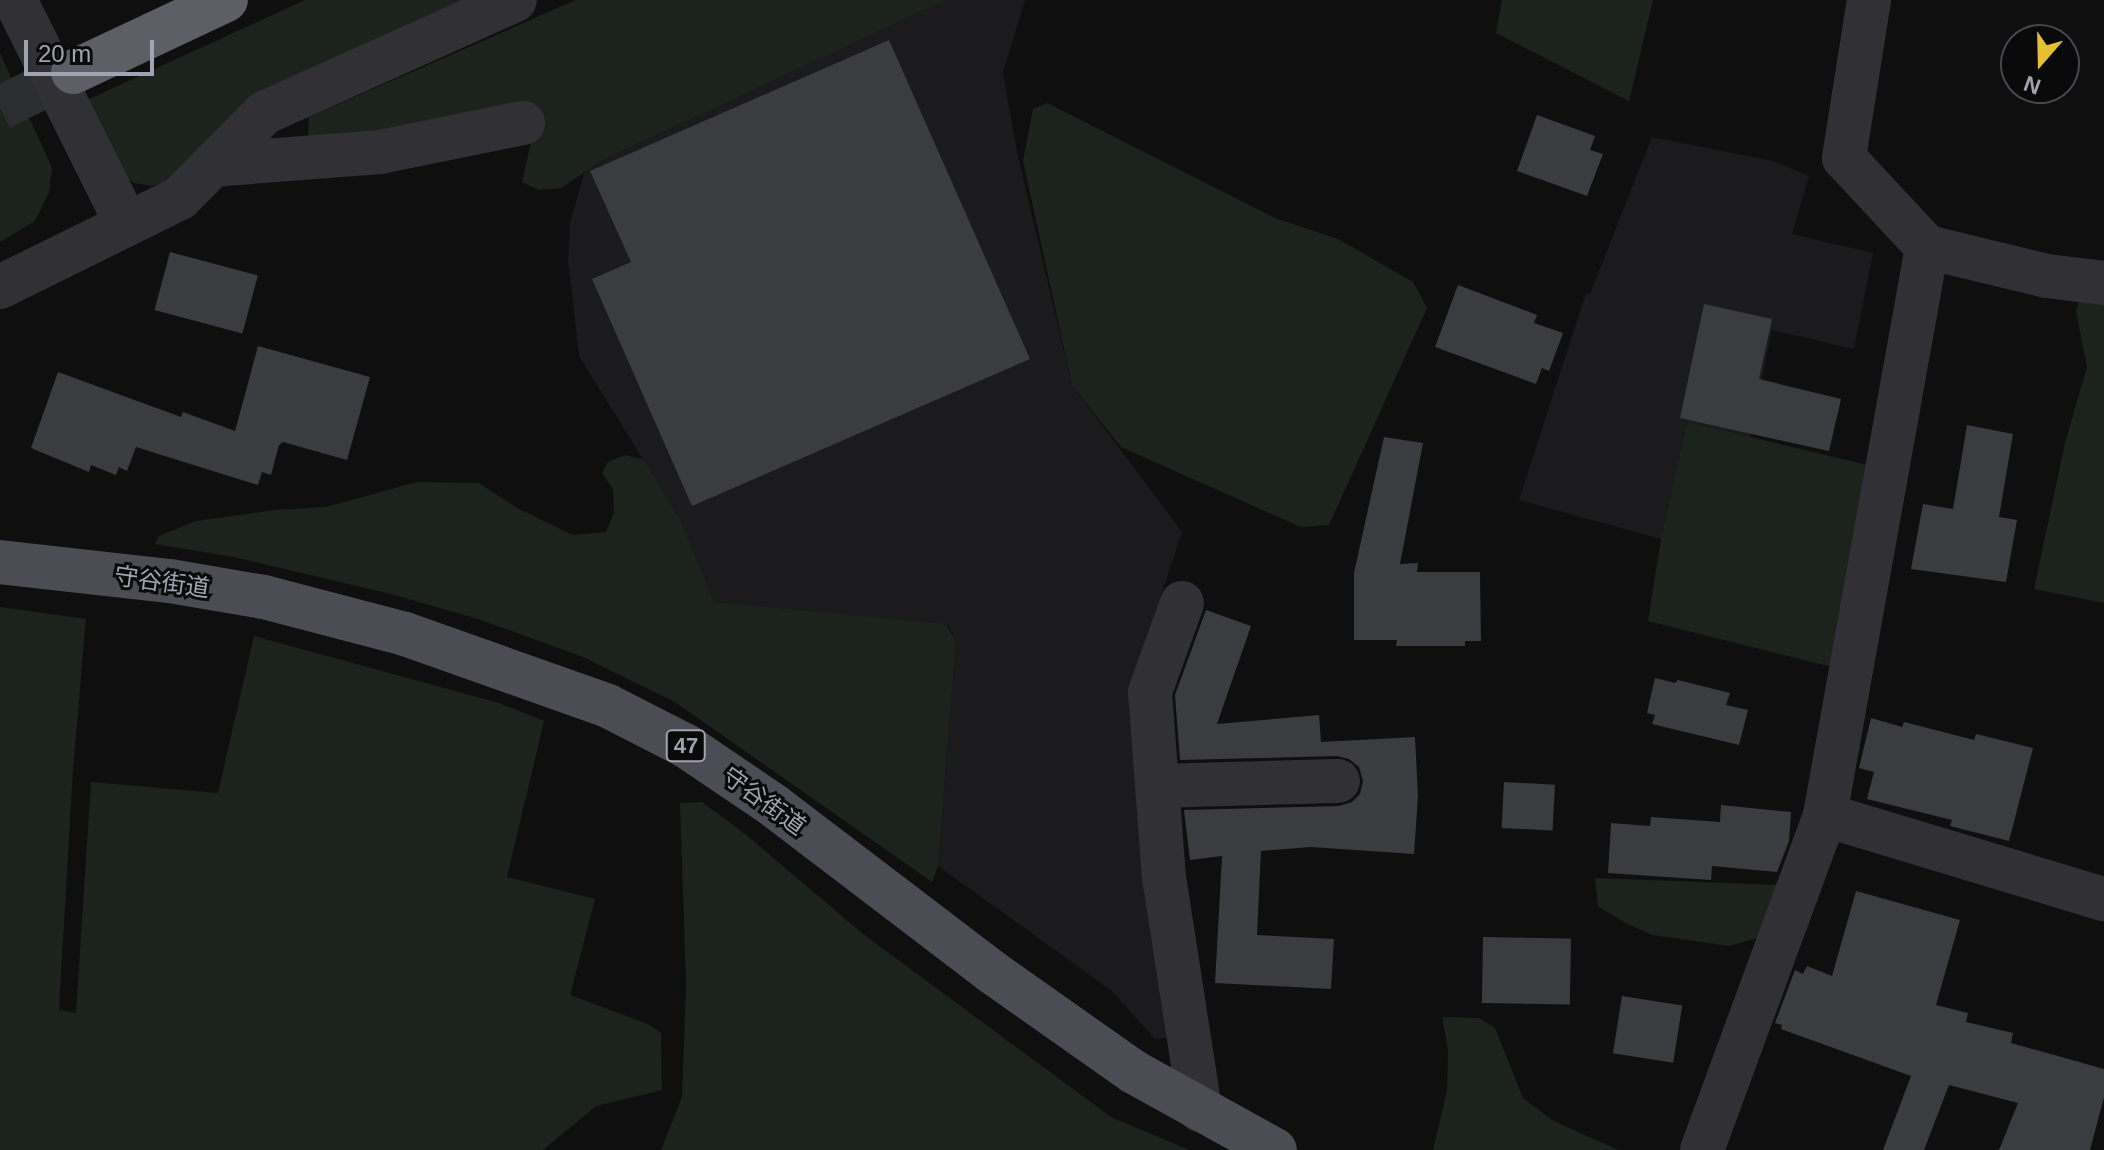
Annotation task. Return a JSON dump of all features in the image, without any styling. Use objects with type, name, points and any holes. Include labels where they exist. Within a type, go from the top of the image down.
[{"type":"highway","points":[[73,72],[226,0]]},
{"type":"main road","name":"守谷街道","points":[[0,562],[170,581],[264,597],[405,634],[608,706],[686,746],[773,805],[992,972],[1134,1072],[1275,1150]]},
{"type":"street","points":[[15,0],[126,223]]},
{"type":"street","points":[[0,287],[180,198],[264,113],[515,0]]},
{"type":"street","points":[[1869,0],[1844,158],[1927,247],[2047,276],[2104,283]]},
{"type":"street","points":[[212,165],[380,152],[523,123]]},
{"type":"street","points":[[1702,1150],[1825,815],[1927,247]]},
{"type":"street","points":[[1182,603],[1150,692],[1164,877],[1200,1110]]},
{"type":"street","points":[[1157,786],[1338,781]]},
{"type":"street","points":[[1825,815],[2104,899]]},
{"type":"shaded area","points":[[305,0],[484,0],[169,181],[151,186],[134,183],[122,175],[85,101]]},
{"type":"shaded area","points":[[576,0],[946,0],[603,160],[561,188],[539,190],[522,182],[532,138],[385,134],[308,138],[309,117]]},
{"type":"shaded area","points":[[946,0],[1025,0],[1003,73],[1017,152],[1072,385],[1182,532],[1132,682],[1174,1037],[1155,1039],[1112,991],[938,866],[956,640],[948,625],[714,602],[681,521],[579,356],[568,259],[570,224],[584,173],[603,160]]},
{"type":"shaded area","points":[[1502,0],[1653,0],[1629,101],[1496,33]]},
{"type":"shaded area","points":[[0,53],[52,168],[49,192],[35,221],[0,242]]},
{"type":"shaded area","points":[[1047,103],[1275,218],[1338,239],[1413,282],[1427,308],[1329,525],[1301,527],[1121,447],[1072,385],[1023,161],[1033,109]]},
{"type":"shaded area","points":[[1652,137],[1773,161],[1809,176],[1792,234],[1873,253],[1854,349],[1772,330],[1750,437],[1687,422],[1661,539],[1519,500],[1586,293],[1590,294]]},
{"type":"shaded area","points":[[2082,288],[2104,289],[2104,603],[2034,589],[2065,443],[2087,367],[2076,311]]},
{"type":"shaded area","points":[[1687,422],[1872,466],[1836,668],[1648,621],[1661,539]]},
{"type":"shaded area","points":[[625,455],[644,460],[681,521],[714,602],[945,624],[956,640],[938,866],[932,882],[675,702],[583,657],[478,619],[391,594],[234,557],[155,544],[159,536],[196,521],[275,510],[326,507],[417,482],[479,483],[517,508],[573,535],[606,532],[614,513],[613,489],[602,473],[608,462]]},
{"type":"shaded area","points":[[0,607],[86,619],[73,769],[59,1010],[76,1013],[91,782],[218,793],[254,636],[499,703],[544,721],[507,877],[595,899],[570,995],[648,1024],[661,1033],[662,1090],[596,1106],[543,1150],[0,1150]]},
{"type":"shaded area","points":[[702,802],[744,833],[863,934],[1111,1117],[1189,1150],[661,1150],[682,1097],[686,983],[680,803]]},
{"type":"shaded area","points":[[1595,878],[1782,885],[1764,936],[1729,946],[1653,935],[1627,924],[1598,906]]},
{"type":"shaded area","points":[[1442,1017],[1479,1018],[1495,1028],[1523,1098],[1552,1120],[1618,1150],[1433,1150],[1447,1090],[1448,1050]]},
{"type":"building","points":[[889,40],[1030,359],[692,506],[592,279],[631,262],[590,171]]},
{"type":"building","points":[[1537,115],[1595,136],[1590,150],[1603,154],[1587,196],[1517,171]]},
{"type":"building","points":[[170,252],[258,276],[242,334],[154,310]]},
{"type":"building","points":[[1458,285],[1537,315],[1534,323],[1563,333],[1549,371],[1542,368],[1536,384],[1435,347]]},
{"type":"building","points":[[1704,304],[1772,319],[1759,379],[1841,399],[1829,451],[1680,418]]},
{"type":"building","points":[[258,346],[370,377],[347,460],[283,442],[279,445],[271,475],[262,472],[258,485],[136,447],[127,471],[119,467],[116,475],[91,465],[89,472],[31,448],[58,372],[181,417],[183,412],[235,431]]},
{"type":"building","points":[[1967,425],[2013,434],[1999,517],[2017,520],[2006,582],[1911,569],[1923,504],[1953,509]]},
{"type":"building","points":[[1384,437],[1423,443],[1400,564],[1418,563],[1417,572],[1480,572],[1481,641],[1465,641],[1465,646],[1396,646],[1397,640],[1354,640],[1354,573]]},
{"type":"building","points":[[1206,610],[1251,626],[1217,724],[1319,715],[1321,742],[1415,737],[1418,796],[1414,854],[1311,847],[1261,851],[1257,935],[1334,939],[1331,989],[1215,983],[1222,856],[1190,860],[1184,810],[1339,806],[1352,802],[1360,794],[1363,781],[1359,767],[1349,759],[1337,756],[1180,760],[1175,695]]},
{"type":"building","points":[[1655,678],[1675,683],[1678,680],[1730,693],[1726,705],[1748,710],[1739,745],[1652,724],[1655,715],[1647,713]]},
{"type":"building","points":[[1871,718],[1902,727],[1904,722],[1974,740],[1976,734],[2033,748],[2009,841],[1950,826],[1952,820],[1867,799],[1874,772],[1859,768]]},
{"type":"building","points":[[1504,782],[1555,785],[1553,831],[1502,828]]},
{"type":"building","points":[[1721,805],[1791,812],[1789,841],[1777,872],[1712,866],[1711,880],[1608,873],[1611,823],[1650,826],[1651,817],[1720,822]]},
{"type":"building","points":[[1856,891],[1960,920],[1936,1005],[1968,1013],[1966,1022],[2013,1033],[2011,1043],[2104,1069],[2104,1097],[2090,1150],[1999,1150],[2018,1103],[1949,1085],[1924,1150],[1883,1150],[1911,1076],[1781,1029],[1782,1025],[1775,1023],[1795,970],[1803,974],[1807,966],[1832,976]]},
{"type":"building","points":[[1483,937],[1571,939],[1570,1005],[1482,1003]]},
{"type":"building","points":[[1622,996],[1682,1006],[1673,1063],[1613,1053]]},
{"type":"tunnel","points":[[0,108],[73,72]]}]
